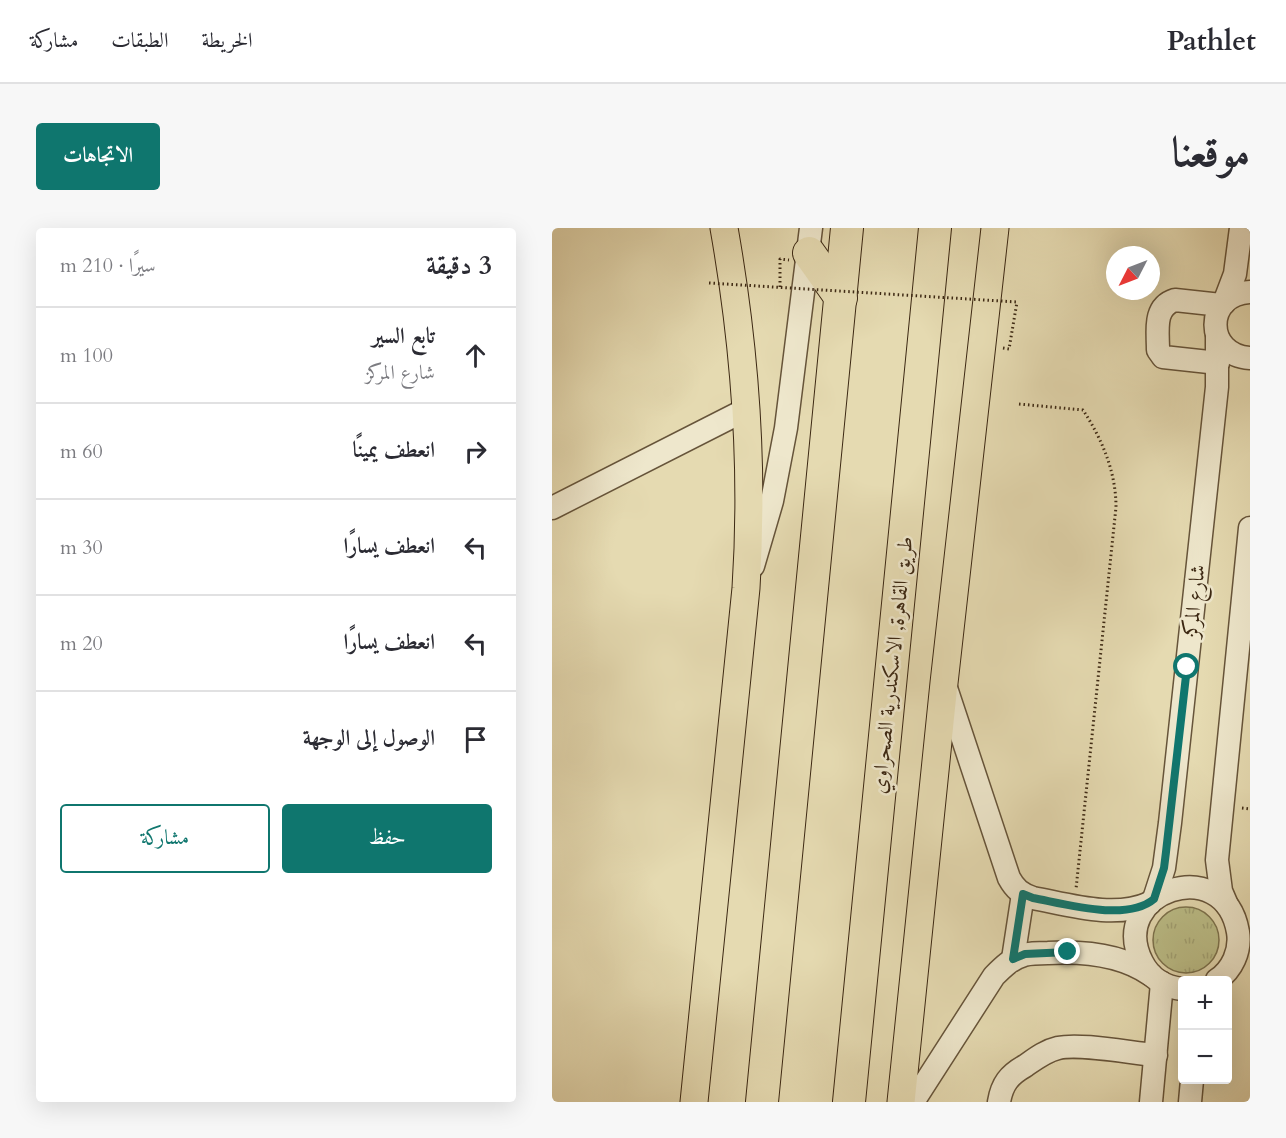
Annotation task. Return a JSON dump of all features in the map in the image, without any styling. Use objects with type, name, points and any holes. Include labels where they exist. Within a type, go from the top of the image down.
[{"type":"highway","points":[[762,1102],[847,228]]},
{"type":"highway","name":"طريق القاهرة, الاسكندرية الصحراوي","points":[[849,1102],[935,228]]},
{"type":"highway","points":[[800,247],[841,298]]},
{"type":"main road","points":[[694,1102],[750,538],[747,409],[731,266],[724,228]]},
{"type":"main road","points":[[901,1102],[944,683],[995,228]]},
{"type":"street","name":"شارع المركز","points":[[1165,982],[1143,964],[1138,952],[1137,926],[1142,914],[1152,901],[1164,868],[1217,387],[1215,321],[1235,274],[1241,228]]},
{"type":"street","points":[[746,588],[760,545],[781,457],[800,247]]},
{"type":"street","points":[[1218,363],[1163,357],[1158,350],[1161,308],[1175,300],[1223,304],[1232,296],[1250,292]]},
{"type":"street","points":[[1217,337],[1222,346],[1231,353],[1250,358]]},
{"type":"street","points":[[552,508],[747,409]]},
{"type":"street","points":[[1222,976],[1231,966],[1237,952],[1238,930],[1221,891],[1216,860],[1240,670],[1250,528]]},
{"type":"street","points":[[944,683],[1014,888],[1033,898],[1120,910],[1140,907],[1168,890],[1184,887],[1200,888],[1215,895],[1250,922]]},
{"type":"street","points":[[1013,959],[1023,894]]},
{"type":"street","points":[[913,1102],[994,976],[1003,967],[1013,959],[1025,954],[1068,952],[1121,959],[1165,982],[1151,1102]]},
{"type":"street","points":[[1227,976],[1250,968]]},
{"type":"street","points":[[999,1102],[1001,1089],[1009,1077],[1042,1054],[1058,1048],[1073,1047],[1156,1055]]},
{"type":"street","points":[[1190,1102],[1192,1084]]},
{"type":"path","points":[[780,287],[800,247]]},
{"type":"path","points":[[709,283],[1017,302],[1009,349]]},
{"type":"path","points":[[1019,404],[1083,410],[1110,463],[1116,490],[1074,905]]},
{"type":"green space","points":[[1186,907],[1199,910],[1209,917],[1216,927],[1219,940],[1216,953],[1209,963],[1199,970],[1186,973],[1173,970],[1163,963],[1156,953],[1153,940],[1156,927],[1163,917],[1173,910]]},
{"type":"route","points":[[1068,952],[1025,954],[1013,959],[1023,894],[1033,898],[1110,910],[1140,907],[1154,899],[1164,868],[1187,667]]}]
